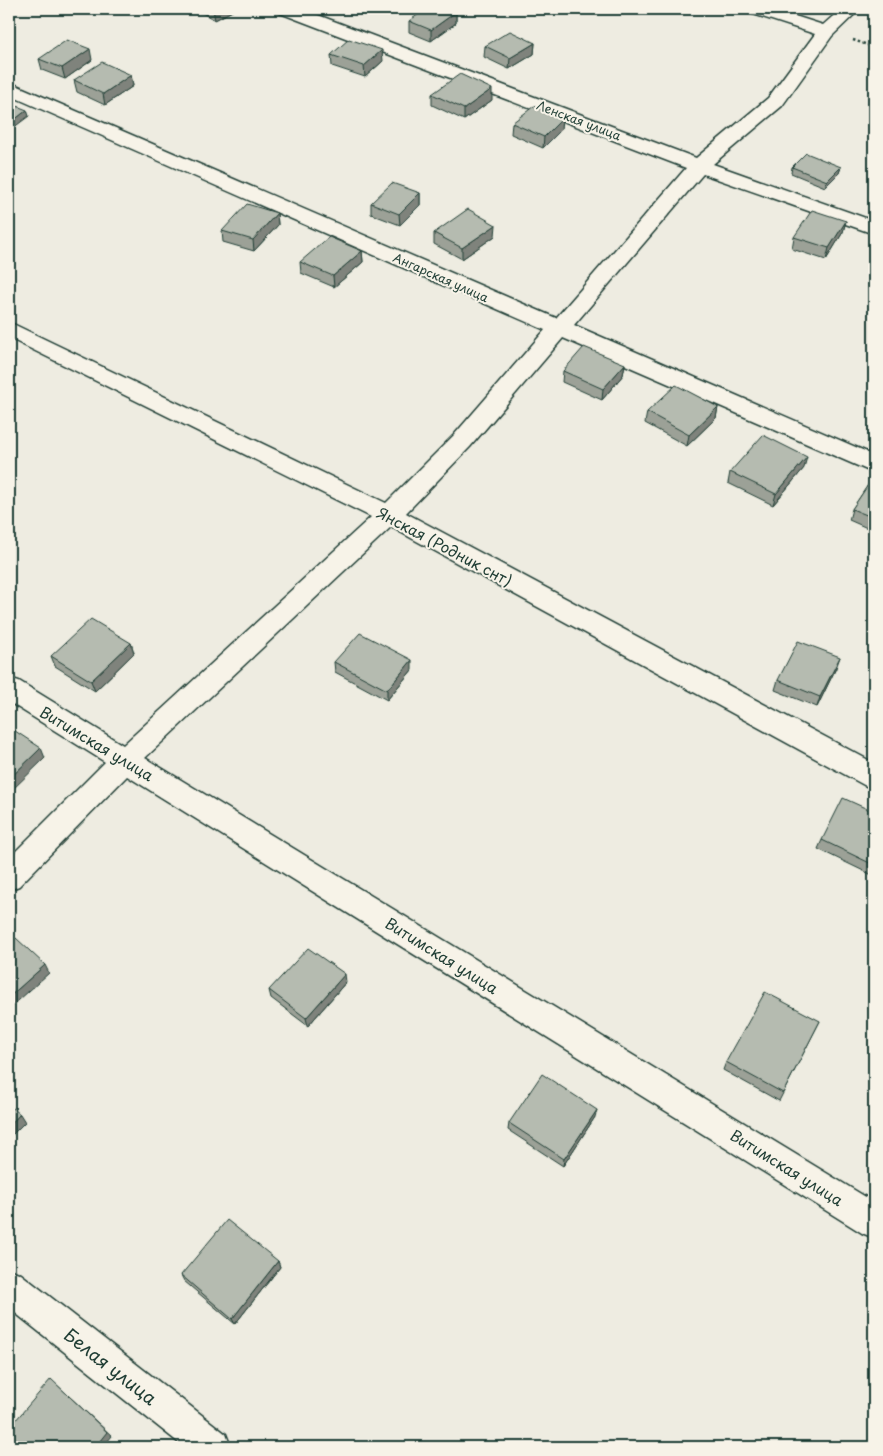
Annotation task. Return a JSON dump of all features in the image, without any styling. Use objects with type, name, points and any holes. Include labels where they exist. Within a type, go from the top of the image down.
[{"type":"street","name":"Ленская улица","points":[[286,9],[699,166],[874,228]]},
{"type":"street","points":[[756,9],[826,32]]},
{"type":"street","points":[[9,877],[125,760],[389,516],[462,441],[699,166],[775,102],[826,32],[851,9]]},
{"type":"street","name":"Ангарская улица","points":[[9,88],[558,329],[874,465]]},
{"type":"street","name":"Янская (Родник снт)","points":[[9,329],[389,516],[874,777]]},
{"type":"street","name":"Витимская улица","points":[[9,689],[874,1221]]},
{"type":"street","name":"Белая улица","points":[[9,1286],[213,1447]]},
{"type":"building","points":[[426,9],[449,9],[456,12],[431,30],[409,21]]},
{"type":"building","points":[[510,31],[535,43],[510,58],[485,46]]},
{"type":"building","points":[[349,39],[382,50],[364,66],[331,55]]},
{"type":"building","points":[[67,40],[90,49],[62,68],[39,59]]},
{"type":"building","points":[[102,62],[131,75],[103,94],[74,80]]},
{"type":"building","points":[[460,74],[492,89],[464,109],[432,94]]},
{"type":"building","points":[[9,103],[27,110],[9,124]]},
{"type":"building","points":[[534,106],[562,119],[544,137],[512,123]]},
{"type":"building","points":[[806,153],[841,167],[827,181],[792,167]]},
{"type":"building","points":[[392,183],[420,193],[399,214],[371,203]]},
{"type":"building","points":[[247,204],[277,213],[253,240],[222,231]]},
{"type":"building","points":[[468,209],[496,225],[462,248],[434,233]]},
{"type":"building","points":[[812,210],[846,221],[829,248],[794,237]]},
{"type":"building","points":[[329,237],[362,251],[333,276],[300,262]]},
{"type":"building","points":[[584,347],[625,364],[603,389],[563,371]]},
{"type":"building","points":[[676,385],[718,407],[689,435],[647,412]]},
{"type":"building","points":[[763,435],[807,457],[776,494],[730,472]]},
{"type":"building","points":[[874,476],[874,518],[852,509]]},
{"type":"building","points":[[91,619],[131,643],[91,681],[51,656]]},
{"type":"building","points":[[360,633],[412,660],[387,690],[334,662]]},
{"type":"building","points":[[798,641],[840,657],[820,697],[778,680]]},
{"type":"building","points":[[9,727],[41,748],[9,779]]},
{"type":"building","points":[[843,798],[874,812],[874,865],[822,840]]},
{"type":"building","points":[[16,938],[45,965],[9,997],[9,943]]},
{"type":"building","points":[[308,948],[345,974],[306,1018],[269,990]]},
{"type":"building","points":[[765,992],[820,1021],[783,1093],[726,1062]]},
{"type":"building","points":[[542,1074],[597,1110],[564,1159],[509,1123]]},
{"type":"building","points":[[9,1105],[20,1114],[9,1126]]},
{"type":"building","points":[[227,1220],[278,1261],[232,1319],[181,1275]]},
{"type":"building","points":[[51,1379],[107,1432],[95,1447],[22,1447],[9,1434],[9,1428]]}]
